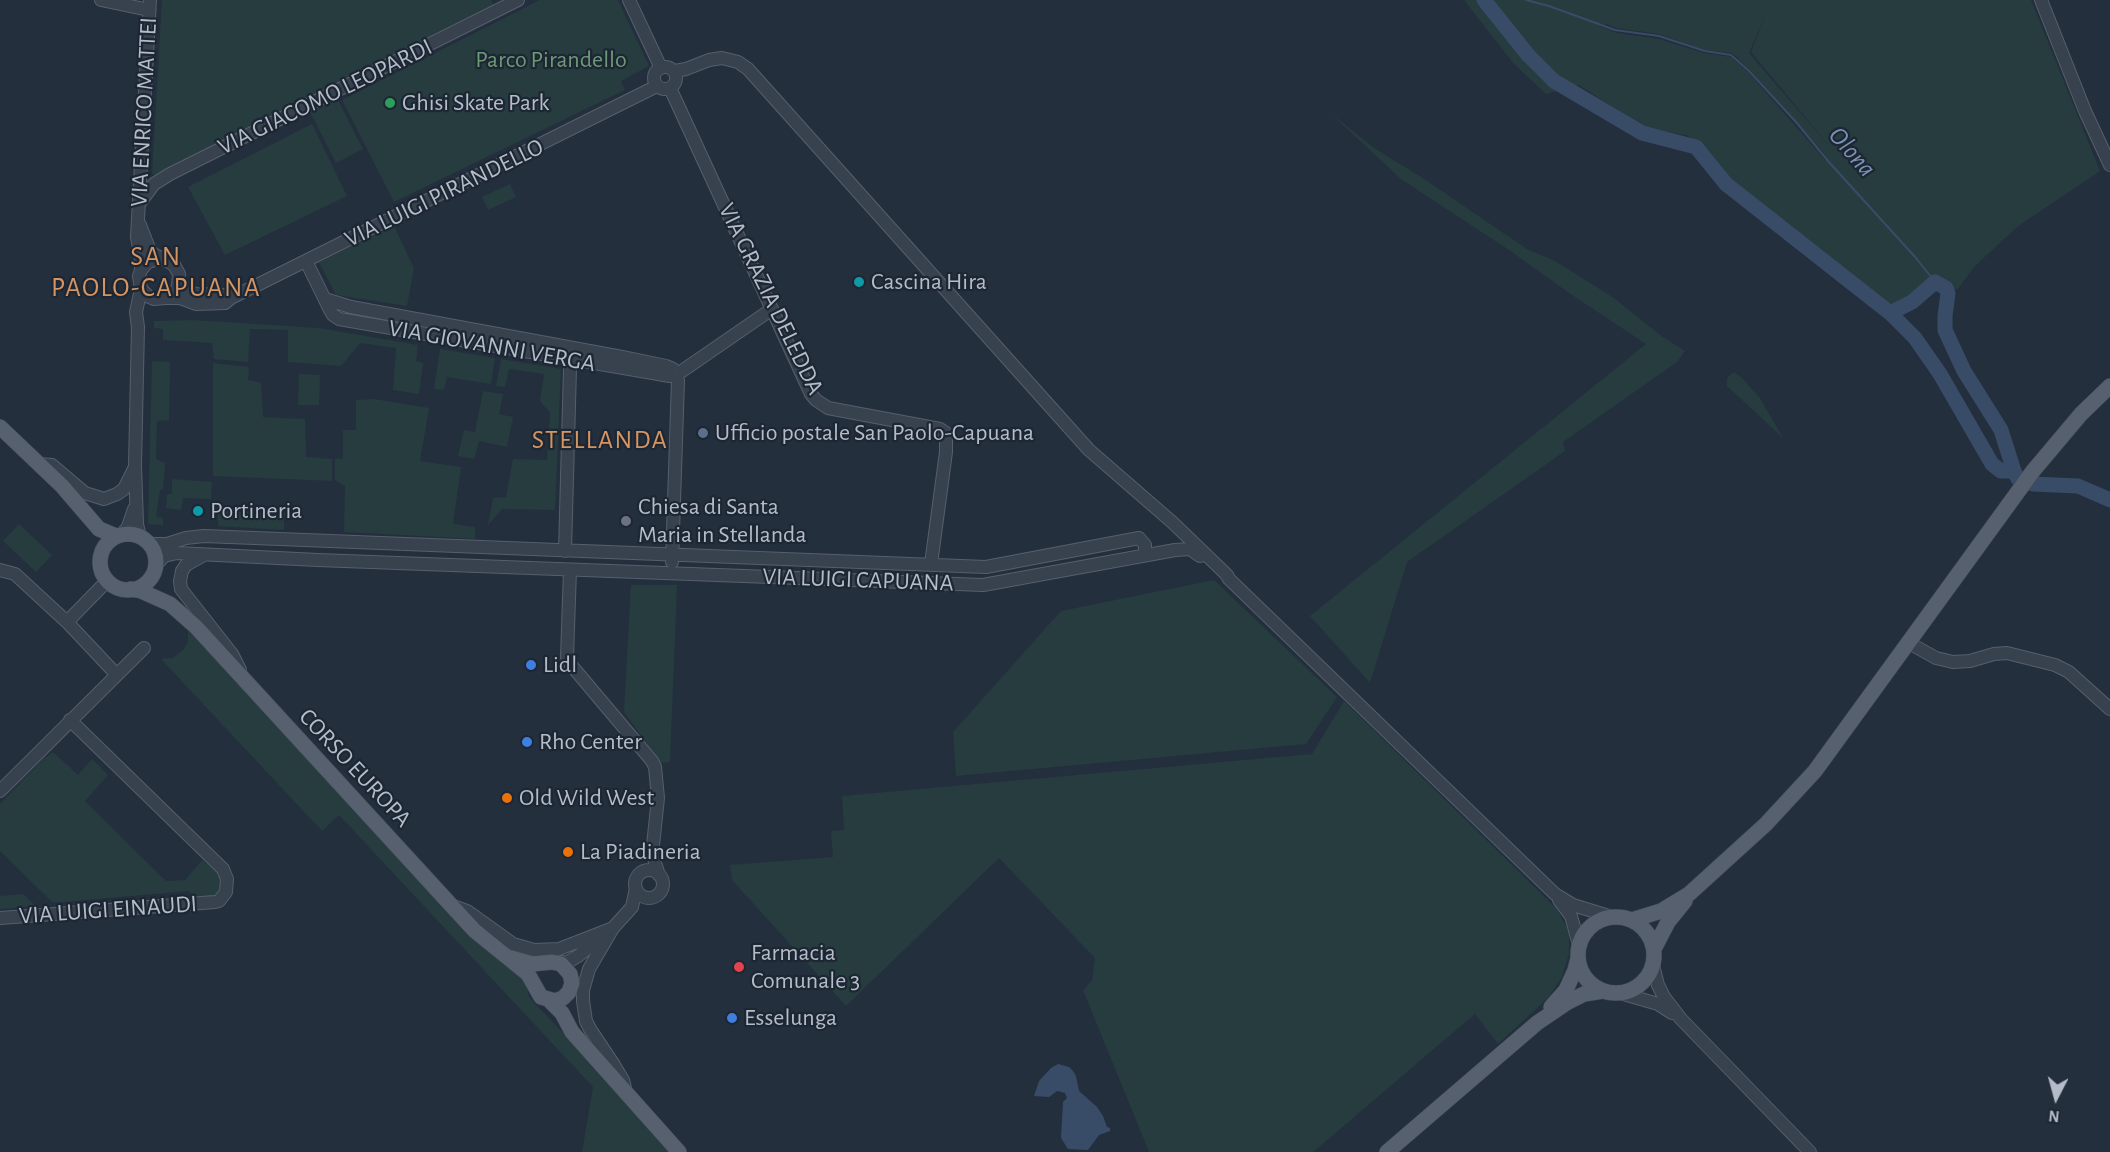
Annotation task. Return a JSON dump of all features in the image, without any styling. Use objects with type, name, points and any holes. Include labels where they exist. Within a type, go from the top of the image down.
[{"type":"main road","points":[[1387,1152],[1537,1023],[1568,1002],[1584,994],[1603,991],[1628,992],[1642,983],[1668,922],[1689,894],[1766,824],[1815,771],[2033,471],[2081,414],[2110,386]]},
{"type":"main road","points":[[0,427],[87,512],[99,529],[145,540],[155,556],[154,570],[146,583],[131,590],[119,588],[107,581],[100,566],[100,556],[90,528],[79,506]]},
{"type":"main road","points":[[100,556],[107,542],[119,535]]},
{"type":"main road","name":"CORSO EUROPA","points":[[154,570],[153,582],[170,604],[196,627],[450,904],[497,950],[511,958],[528,974],[534,984]]},
{"type":"main road","name":"CORSO EUROPA","points":[[131,590],[141,591],[170,604]]},
{"type":"main road","points":[[1632,920],[1661,911],[1689,894]]},
{"type":"main road","points":[[1537,1023],[1566,990],[1575,970],[1579,951],[1591,926],[1603,919],[1612,917],[1632,920],[1641,926],[1650,937],[1654,957]]},
{"type":"main road","points":[[1579,951],[1584,976],[1593,986],[1603,991]]},
{"type":"main road","name":"CORSO EUROPA","points":[[511,958],[532,964],[552,963]]},
{"type":"main road","points":[[579,1038],[568,1006],[571,987],[568,970],[552,963],[543,965],[535,973],[534,984],[537,993],[550,1001],[562,1013],[572,1032],[679,1152]]},
{"type":"main road","points":[[550,1001],[563,998],[571,987]]},
{"type":"street","points":[[101,0],[150,5]]},
{"type":"street","name":"VIA GIACOMO LEOPARDI","points":[[139,204],[154,184],[170,174],[500,4],[518,0]]},
{"type":"street","points":[[629,0],[661,68]]},
{"type":"street","points":[[2041,0],[2080,100],[2110,165]]},
{"type":"street","name":"VIA ENRICO MATTEI","points":[[141,270],[137,237],[150,5]]},
{"type":"street","points":[[675,71],[676,83],[663,90],[657,86],[654,76],[661,68],[668,67],[675,71],[722,58],[734,60],[748,69],[1089,450],[1172,522],[1555,894],[1571,916],[1579,951]]},
{"type":"street","name":"VIA LUIGI PIRANDELLO","points":[[162,299],[175,298],[196,304],[217,305],[228,302],[231,298],[657,86]]},
{"type":"street","name":"VIA GRAZIA DELEDDA","points":[[670,88],[811,394],[822,405],[840,411],[940,429],[946,433],[946,452],[931,564]]},
{"type":"street","name":"VIA ENRICO MATTEI","points":[[139,224],[150,251],[164,259]]},
{"type":"street","points":[[138,327],[144,307],[148,303],[162,299],[175,292],[179,280],[177,269],[164,259],[153,260],[144,265],[139,283],[141,289],[149,297],[162,299]]},
{"type":"street","name":"VIA GIOVANNI VERGA","points":[[306,261],[325,299],[351,307],[575,355],[660,365],[676,374]]},
{"type":"street","points":[[179,280],[189,292],[227,295],[231,298]]},
{"type":"street","points":[[141,289],[136,312],[138,327],[135,465],[136,502],[145,540]]},
{"type":"street","points":[[671,573],[676,374],[772,309]]},
{"type":"street","points":[[552,963],[568,962],[589,949],[632,907],[636,879],[648,863],[653,845],[658,798],[657,774],[652,761],[571,665],[567,657],[569,570],[566,551],[570,368],[575,355]]},
{"type":"street","points":[[40,464],[52,465],[85,493],[104,499],[124,489],[135,465]]},
{"type":"street","points":[[119,535],[131,520],[136,502]]},
{"type":"street","points":[[1172,522],[1175,531],[1175,550],[1194,551],[1224,578],[1229,579]]},
{"type":"street","name":"VIA LUIGI CAPUANA","points":[[145,540],[167,544],[186,538],[204,536],[987,567],[1139,538],[1145,545],[1145,555]]},
{"type":"street","points":[[246,538],[241,549],[249,557]]},
{"type":"street","points":[[312,560],[316,552],[314,541]]},
{"type":"street","name":"VIA LUIGI CAPUANA","points":[[154,570],[159,560],[168,554],[177,553],[983,585],[1175,550]]},
{"type":"street","points":[[205,555],[186,565],[180,580],[181,589],[232,654],[249,687]]},
{"type":"street","points":[[0,570],[15,574],[67,622],[116,674]]},
{"type":"street","points":[[67,622],[107,581]]},
{"type":"street","points":[[1909,643],[1936,658],[1953,662],[1970,661],[2007,653],[2055,665],[2069,672],[2110,709]]},
{"type":"street","points":[[0,790],[144,648]]},
{"type":"street","name":"VIA LUIGI EINAUDI","points":[[0,918],[215,902],[219,901],[226,892],[227,879],[223,869],[70,720]]},
{"type":"street","points":[[627,913],[656,896],[662,886],[655,863],[653,845]]},
{"type":"street","points":[[640,874],[647,871],[658,875]]},
{"type":"street","points":[[636,888],[644,897],[656,896]]},
{"type":"street","points":[[1555,894],[1573,905],[1612,917]]},
{"type":"street","points":[[450,904],[467,911],[513,944],[534,950],[559,949],[613,928]]},
{"type":"street","points":[[613,928],[589,969],[583,990],[583,1001],[586,1021],[623,1080],[627,1095]]},
{"type":"street","points":[[571,987],[578,964],[589,949]]},
{"type":"street","points":[[1654,957],[1658,985],[1681,1019],[1810,1152]]},
{"type":"street","points":[[1620,993],[1658,1004],[1681,1019]]},
{"type":"green space","points":[[162,0],[491,0],[494,6],[156,178],[152,173]]},
{"type":"green space","name":"Parco Pirandello","points":[[540,0],[618,0],[649,66],[621,81],[625,90],[394,202],[342,100]]},
{"type":"green space","points":[[1464,0],[2031,0],[2100,171],[2017,227],[1974,267],[1957,290],[1939,278],[1929,282],[1914,296],[1890,309],[1868,287],[1808,242],[1730,178],[1704,146],[1687,135],[1645,128],[1579,85],[1546,94],[1514,64]],"holes":[[[1766,13],[1751,52],[1835,153],[1749,53]],[[1606,24],[1616,28],[1659,34],[1705,50],[1732,53],[1750,70],[1829,161],[1825,160],[1748,72],[1731,57],[1704,53],[1659,39],[1617,33],[1599,26]]]},
{"type":"green space","points":[[337,98],[363,149],[336,163],[310,112]]},
{"type":"green space","points":[[1330,113],[1374,148],[1527,249],[1555,261],[1614,298],[1660,335],[1685,351],[1677,362],[1563,442],[1565,451],[1407,562],[1370,683],[1310,616],[1646,344],[1401,179]]},
{"type":"green space","points":[[312,124],[347,196],[225,255],[188,187]]},
{"type":"green space","points":[[510,184],[516,197],[488,210],[482,197]]},
{"type":"green space","points":[[394,226],[414,268],[407,306],[336,295],[319,262]]},
{"type":"green space","points":[[193,320],[319,328],[418,345],[416,361],[423,363],[419,394],[393,390],[396,348],[360,343],[341,366],[288,362],[288,330],[250,329],[248,362],[214,359],[212,343],[163,340],[163,329],[154,328],[154,321]]},
{"type":"green space","points":[[440,349],[495,358],[491,384],[447,377],[444,390],[434,389]]},
{"type":"green space","points":[[501,359],[561,369],[555,510],[502,509],[488,525],[493,498],[506,497],[513,459],[547,460],[550,413],[540,401],[544,374],[509,369],[505,387],[496,386]]},
{"type":"green space","points":[[152,361],[170,362],[169,420],[157,421],[156,459],[165,463],[163,489],[160,490],[156,517],[163,518],[163,525],[148,524]]},
{"type":"green space","points":[[213,363],[249,367],[248,380],[261,383],[263,417],[305,419],[306,457],[332,459],[332,481],[213,476]]},
{"type":"green space","points":[[1734,372],[1760,398],[1783,438],[1727,386],[1727,378]]},
{"type":"green space","points":[[299,374],[320,375],[319,405],[298,405]]},
{"type":"green space","points":[[483,391],[503,394],[499,414],[513,417],[507,447],[479,441],[474,459],[458,456],[464,430],[475,432]]},
{"type":"green space","points":[[374,399],[429,408],[420,461],[461,467],[453,524],[475,527],[475,539],[344,532],[345,486],[335,480],[335,458],[343,459],[343,430],[356,430],[356,400]]},
{"type":"green space","points":[[172,479],[212,482],[211,499],[183,498],[181,510],[166,508],[167,494],[172,494]]},
{"type":"green space","points":[[218,510],[284,514],[284,530],[218,526]]},
{"type":"green space","points":[[19,524],[52,555],[36,572],[3,541]]},
{"type":"green space","points":[[1214,580],[1337,697],[1306,744],[956,776],[953,732],[1061,611]]},
{"type":"green space","points":[[631,585],[677,585],[670,762],[661,763],[624,712]]},
{"type":"green space","points":[[188,630],[526,983],[529,997],[671,1152],[582,1152],[593,1087],[339,815],[322,831],[161,659],[173,658],[183,650],[188,642]]},
{"type":"green space","points":[[1344,701],[1557,909],[1569,932],[1569,954],[1562,977],[1548,998],[1498,1044],[1475,1014],[1313,1152],[1149,1152],[1083,990],[1092,981],[1095,958],[999,858],[846,1006],[732,880],[730,865],[833,857],[831,831],[844,830],[842,796],[1312,754]]},
{"type":"green space","points":[[53,752],[78,775],[92,759],[108,775],[85,801],[166,881],[185,880],[202,860],[219,873],[222,890],[217,897],[197,899],[188,891],[53,903],[0,851],[0,804],[43,759]]},
{"type":"green space","points":[[23,894],[36,906],[0,909],[0,896]]},
{"type":"water","points":[[1058,1064],[1069,1067],[1073,1071],[1079,1091],[1097,1107],[1107,1127],[1110,1128],[1110,1131],[1099,1135],[1088,1150],[1068,1149],[1061,1138],[1063,1102],[1067,1098],[1065,1093],[1057,1091],[1049,1097],[1034,1096],[1039,1081]]},
{"type":"waterway","name":"Olona","points":[[1484,0],[1528,55],[1554,81],[1642,133],[1696,147],[1726,184],[1890,313],[1915,338],[1940,374],[1992,464],[2001,471],[2014,471],[2018,479],[2033,484],[2078,486],[2110,500]]},
{"type":"waterway","name":"Olona","points":[[1526,0],[1615,30],[1659,36],[1705,51],[1731,55],[1796,122],[1935,282]]},
{"type":"waterway","name":"Olona","points":[[1890,313],[1912,302],[1935,282],[1946,288],[1948,293],[1945,330],[1964,371],[2001,430],[2014,471]]},
{"type":"place","name":"Ghisi Skate Park","points":[[390,103]]},
{"type":"place","name":"Cascina Hira","points":[[859,282]]},
{"type":"place","name":"Ufficio postale San Paolo-Capuana","points":[[703,433]]},
{"type":"place","name":"Portineria","points":[[198,511]]},
{"type":"place","name":"Chiesa di Santa Maria in Stellanda","points":[[626,521]]},
{"type":"place","name":"Lidl","points":[[531,665]]},
{"type":"place","name":"Rho Center","points":[[527,742]]},
{"type":"place","name":"Old Wild West","points":[[507,798]]},
{"type":"place","name":"La Piadineria","points":[[568,852]]},
{"type":"place","name":"Farmacia Comunale 3","points":[[739,967]]},
{"type":"place","name":"Esselunga","points":[[732,1018]]},
{"type":"district","name":"SAN PAOLO-CAPUANA","points":[[156,272]]},
{"type":"district","name":"STELLANDA","points":[[600,440]]}]
